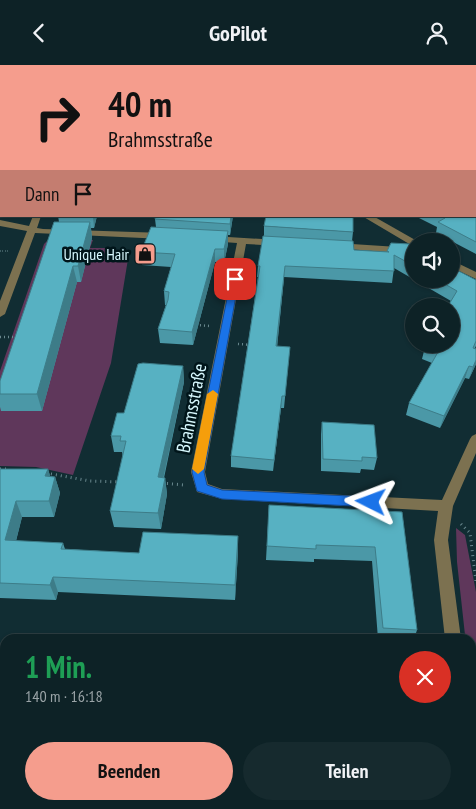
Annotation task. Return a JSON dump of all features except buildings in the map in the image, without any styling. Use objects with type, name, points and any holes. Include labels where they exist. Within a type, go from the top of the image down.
[{"type":"street","points":[[0,314],[37,217]]},
{"type":"street","points":[[368,217],[405,238]]},
{"type":"street","points":[[0,223],[52,233],[176,236]]},
{"type":"street","points":[[203,238],[290,243]]},
{"type":"street","name":"Brahmsstraße","points":[[202,488],[198,472],[242,241]]},
{"type":"street","points":[[328,246],[405,250]]},
{"type":"street","points":[[460,268],[476,276]]},
{"type":"street","points":[[452,634],[441,540],[446,506],[476,439]]},
{"type":"street","points":[[202,488],[222,495],[446,506]]},
{"type":"path","points":[[192,325],[226,327]]},
{"type":"path","points":[[0,337],[24,337]]},
{"type":"path","points":[[223,342],[256,345]]},
{"type":"path","points":[[0,469],[18,470]]},
{"type":"path","points":[[44,473],[90,481],[128,482]]},
{"type":"path","points":[[157,483],[202,488]]},
{"type":"path","points":[[446,506],[470,533],[476,579]]},
{"type":"shaded area","points":[[93,240],[90,248],[106,248],[104,259],[128,259],[111,363],[73,475],[36,467],[0,466],[0,371],[44,244],[47,241]]},
{"type":"shaded area","points":[[456,528],[465,535],[476,592],[476,634],[465,634],[457,562]]},
{"type":"slow traffic","points":[[198,469],[213,394]]},
{"type":"place","name":"Unique Hair","points":[[145,254]]},
{"type":"route","points":[[235,279],[198,472],[202,488],[222,495],[371,502]]}]
